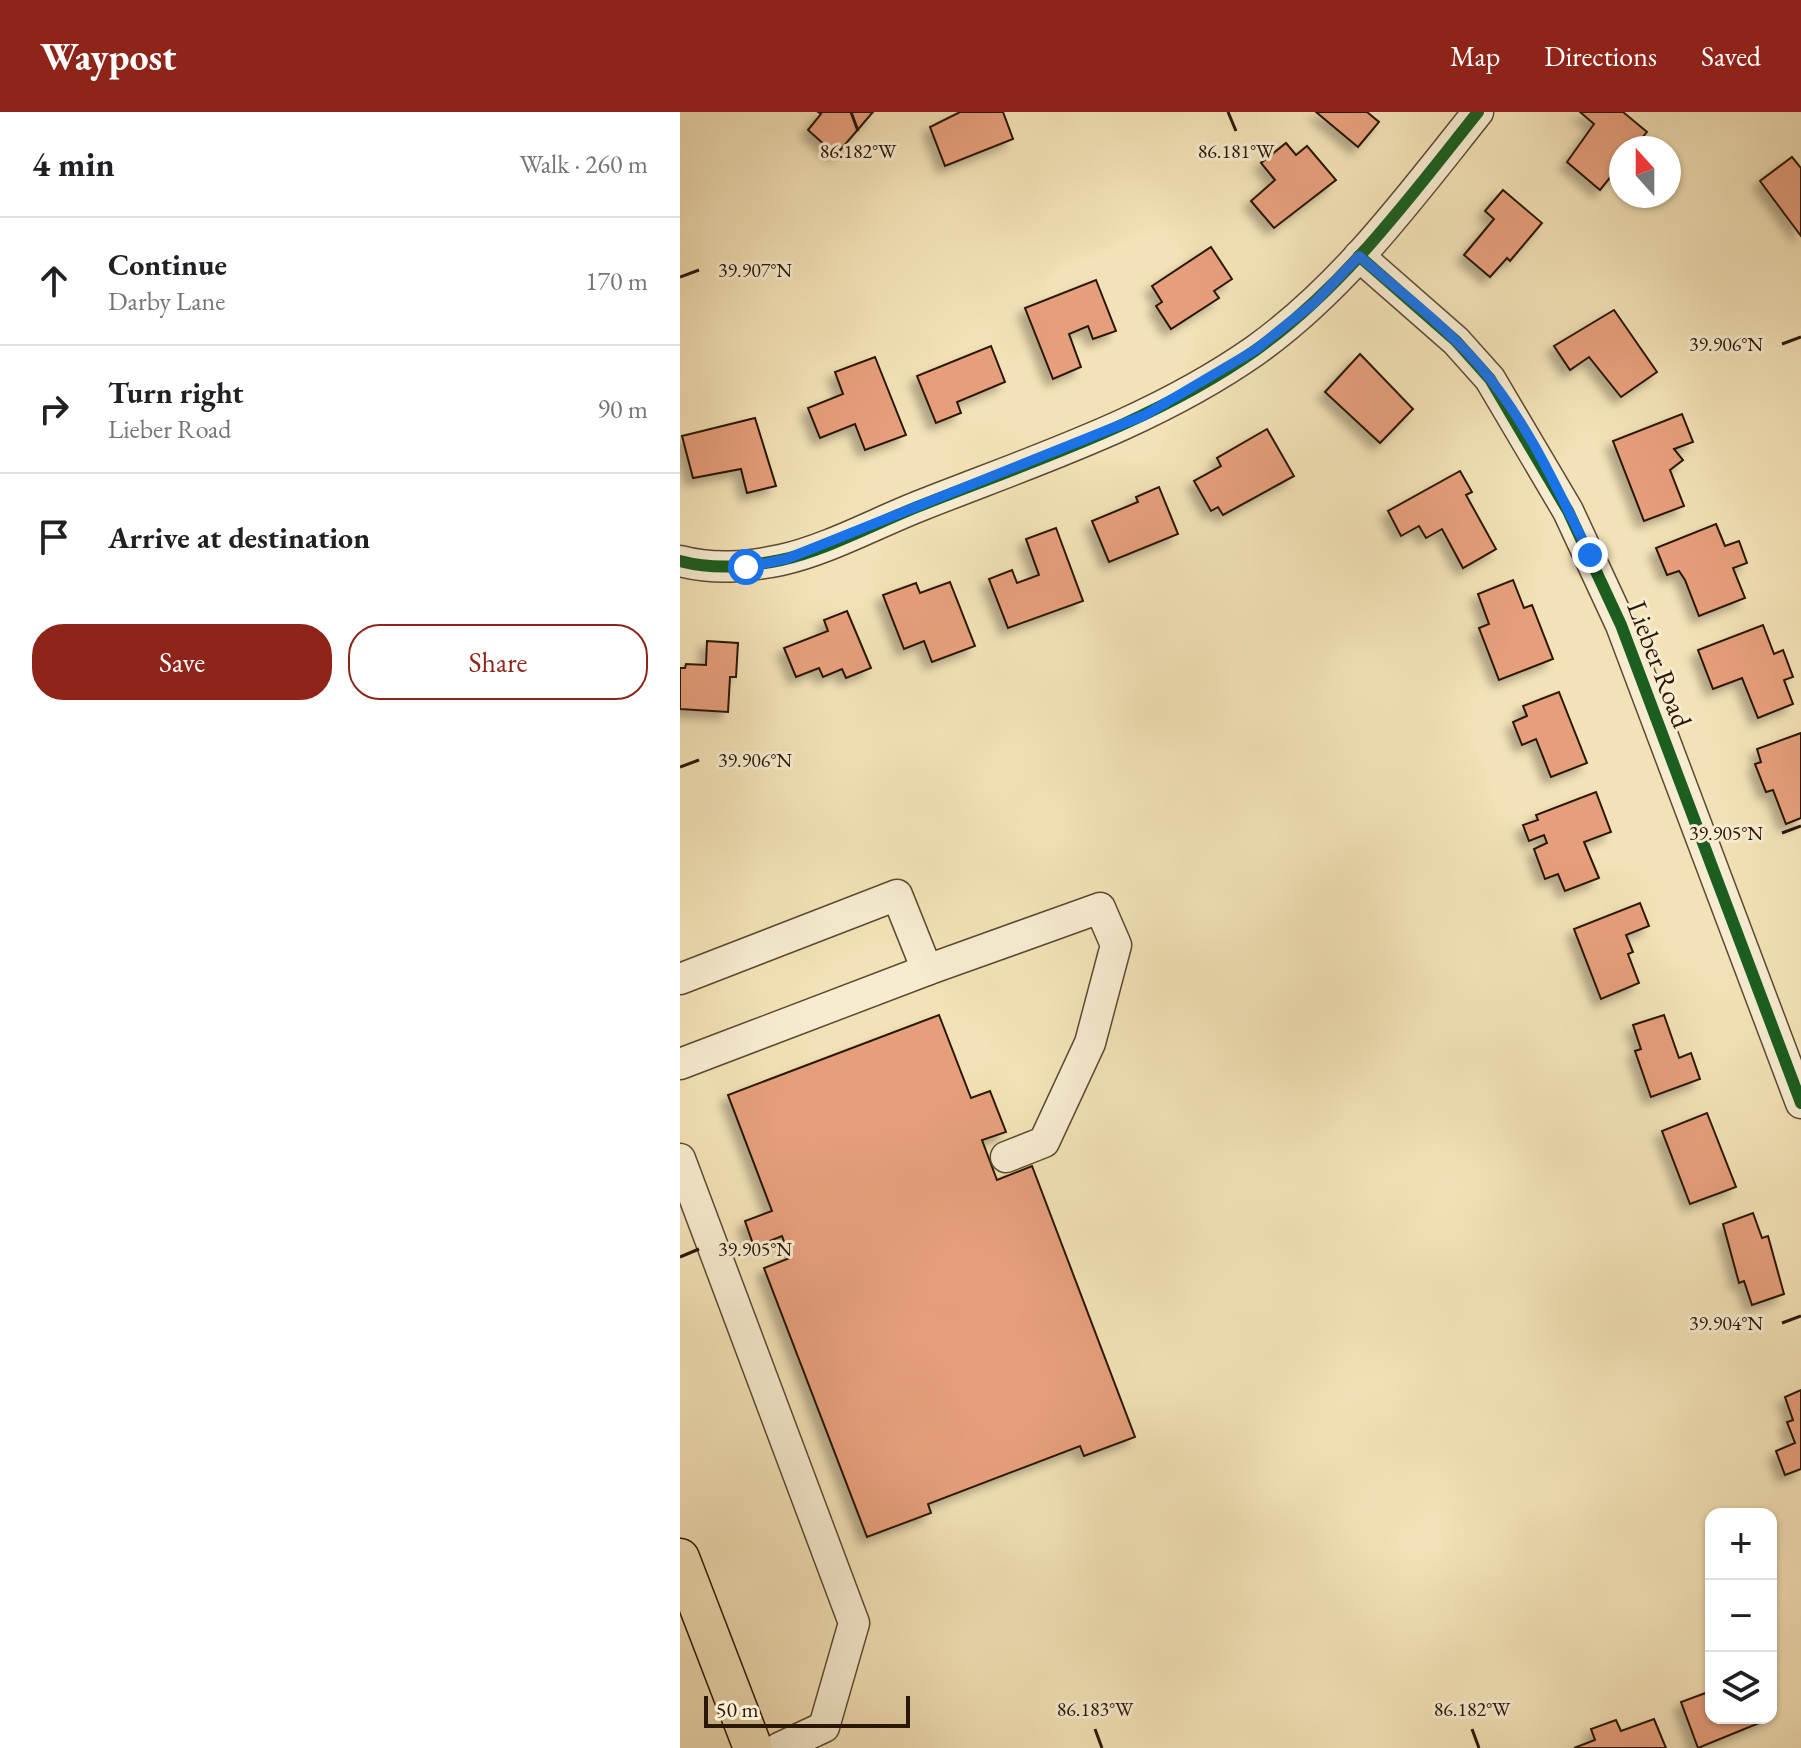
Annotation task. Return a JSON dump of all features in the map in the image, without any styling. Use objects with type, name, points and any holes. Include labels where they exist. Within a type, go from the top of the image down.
[{"type":"main road","points":[[680,1558],[753,1748]]},
{"type":"street","points":[[680,561],[720,568],[786,559],[1145,415],[1255,350],[1315,302],[1359,256],[1478,112]]},
{"type":"street","name":"Lieber Road","points":[[1359,256],[1456,341],[1490,379],[1568,511],[1621,625],[1801,1103]]},
{"type":"street","points":[[680,979],[897,895],[927,970]]},
{"type":"street","points":[[680,1064],[1100,908],[1116,945],[1090,1043],[1044,1142],[1006,1157]]},
{"type":"street","points":[[680,1159],[854,1623],[824,1727],[779,1748]]},
{"type":"building","points":[[818,112],[873,112],[836,155],[808,130],[821,114]]},
{"type":"building","points":[[960,112],[1003,112],[1013,139],[945,166],[930,127]]},
{"type":"building","points":[[1316,112],[1367,112],[1379,122],[1358,147]]},
{"type":"building","points":[[1580,112],[1623,112],[1647,132],[1644,136],[1609,136],[1609,179],[1600,190],[1567,162],[1594,124]]},
{"type":"building","points":[[1286,143],[1296,155],[1307,146],[1336,180],[1274,228],[1251,201],[1275,180],[1261,163]]},
{"type":"building","points":[[1792,157],[1801,168],[1801,236],[1760,181]]},
{"type":"building","points":[[1503,190],[1542,223],[1510,261],[1507,258],[1490,277],[1464,255],[1494,219],[1485,211]]},
{"type":"building","points":[[1211,247],[1232,279],[1214,291],[1219,298],[1171,329],[1156,306],[1162,302],[1152,286]]},
{"type":"building","points":[[1096,280],[1116,331],[1093,339],[1088,326],[1069,334],[1081,367],[1053,379],[1025,308]]},
{"type":"building","points":[[1614,310],[1657,372],[1621,397],[1589,357],[1570,370],[1554,346]]},
{"type":"building","points":[[991,346],[1005,382],[957,402],[961,413],[936,423],[917,376]]},
{"type":"building","points":[[1360,354],[1413,409],[1380,443],[1325,392]]},
{"type":"building","points":[[875,357],[906,435],[865,450],[855,424],[820,438],[808,408],[843,394],[835,372]]},
{"type":"building","points":[[1682,414],[1693,442],[1674,449],[1683,460],[1670,470],[1684,506],[1644,521],[1613,441]]},
{"type":"building","points":[[755,418],[776,486],[747,493],[741,469],[693,478],[682,436]]},
{"type":"building","points":[[1267,429],[1294,476],[1223,515],[1218,507],[1211,511],[1194,481],[1221,466],[1217,458]]},
{"type":"building","points":[[1460,471],[1472,492],[1466,495],[1496,549],[1463,568],[1442,529],[1426,538],[1419,526],[1401,536],[1388,511]]},
{"type":"building","points":[[1159,487],[1178,534],[1109,562],[1092,521],[1138,502],[1136,497]]},
{"type":"building","points":[[1716,524],[1725,546],[1739,541],[1747,563],[1733,568],[1745,598],[1699,616],[1685,580],[1679,571],[1667,575],[1656,548]]},
{"type":"building","points":[[1056,528],[1083,601],[1008,628],[989,579],[1012,570],[1017,583],[1039,575],[1026,539]]},
{"type":"building","points":[[1513,580],[1524,608],[1532,605],[1553,659],[1499,680],[1479,628],[1489,624],[1478,594]]},
{"type":"building","points":[[950,582],[975,646],[932,662],[924,641],[904,649],[883,595],[916,583],[920,593]]},
{"type":"building","points":[[847,611],[871,668],[846,678],[842,669],[823,677],[819,668],[796,677],[784,648],[828,631],[824,620]]},
{"type":"building","points":[[1763,625],[1774,654],[1783,650],[1793,677],[1784,680],[1793,704],[1758,718],[1742,678],[1713,689],[1698,650]]},
{"type":"building","points":[[707,641],[738,643],[736,677],[730,677],[728,712],[680,709],[680,668],[685,668],[686,664],[706,665]]},
{"type":"building","points":[[1559,692],[1587,763],[1551,777],[1536,739],[1522,745],[1513,722],[1527,716],[1523,706]]},
{"type":"building","points":[[1801,733],[1801,818],[1786,824],[1773,790],[1766,792],[1755,764],[1761,762],[1757,749]]},
{"type":"building","points":[[1596,792],[1611,832],[1584,842],[1599,878],[1565,891],[1558,874],[1545,879],[1534,849],[1547,843],[1544,835],[1529,841],[1523,825],[1538,820],[1536,815]]},
{"type":"building","points":[[1640,903],[1649,926],[1626,935],[1633,952],[1628,954],[1639,983],[1601,999],[1574,929]]},
{"type":"building","points":[[939,1015],[971,1098],[990,1091],[1006,1132],[982,1140],[997,1180],[1032,1166],[1135,1437],[1084,1456],[1080,1446],[928,1504],[931,1513],[867,1537],[764,1268],[790,1258],[782,1236],[754,1247],[745,1221],[772,1211],[728,1095]]},
{"type":"building","points":[[1664,1015],[1679,1058],[1691,1053],[1700,1079],[1651,1097],[1635,1051],[1641,1049],[1633,1025]]},
{"type":"building","points":[[1707,1113],[1736,1187],[1690,1204],[1662,1131]]},
{"type":"building","points":[[1753,1213],[1762,1238],[1768,1236],[1784,1294],[1752,1305],[1744,1281],[1739,1283],[1723,1224]]},
{"type":"building","points":[[1801,1390],[1801,1469],[1785,1475],[1776,1451],[1795,1443],[1787,1422],[1793,1420],[1785,1397]]},
{"type":"building","points":[[1705,1693],[1705,1724],[1757,1724],[1698,1748],[1681,1702]]},
{"type":"building","points":[[1654,1719],[1666,1748],[1574,1748],[1595,1740],[1591,1729],[1616,1720],[1621,1731]]},
{"type":"cycle path","points":[[680,561],[705,566],[743,566],[798,555],[1051,455],[1177,398],[1256,350],[1319,298],[1375,239],[1478,112]]},
{"type":"cycle path","points":[[1359,256],[1456,341],[1490,379],[1568,511],[1621,625],[1801,1103]]},
{"type":"route","points":[[746,567],[786,559],[1145,415],[1255,350],[1315,302],[1359,256],[1477,362],[1499,391],[1538,455],[1590,555]]}]
